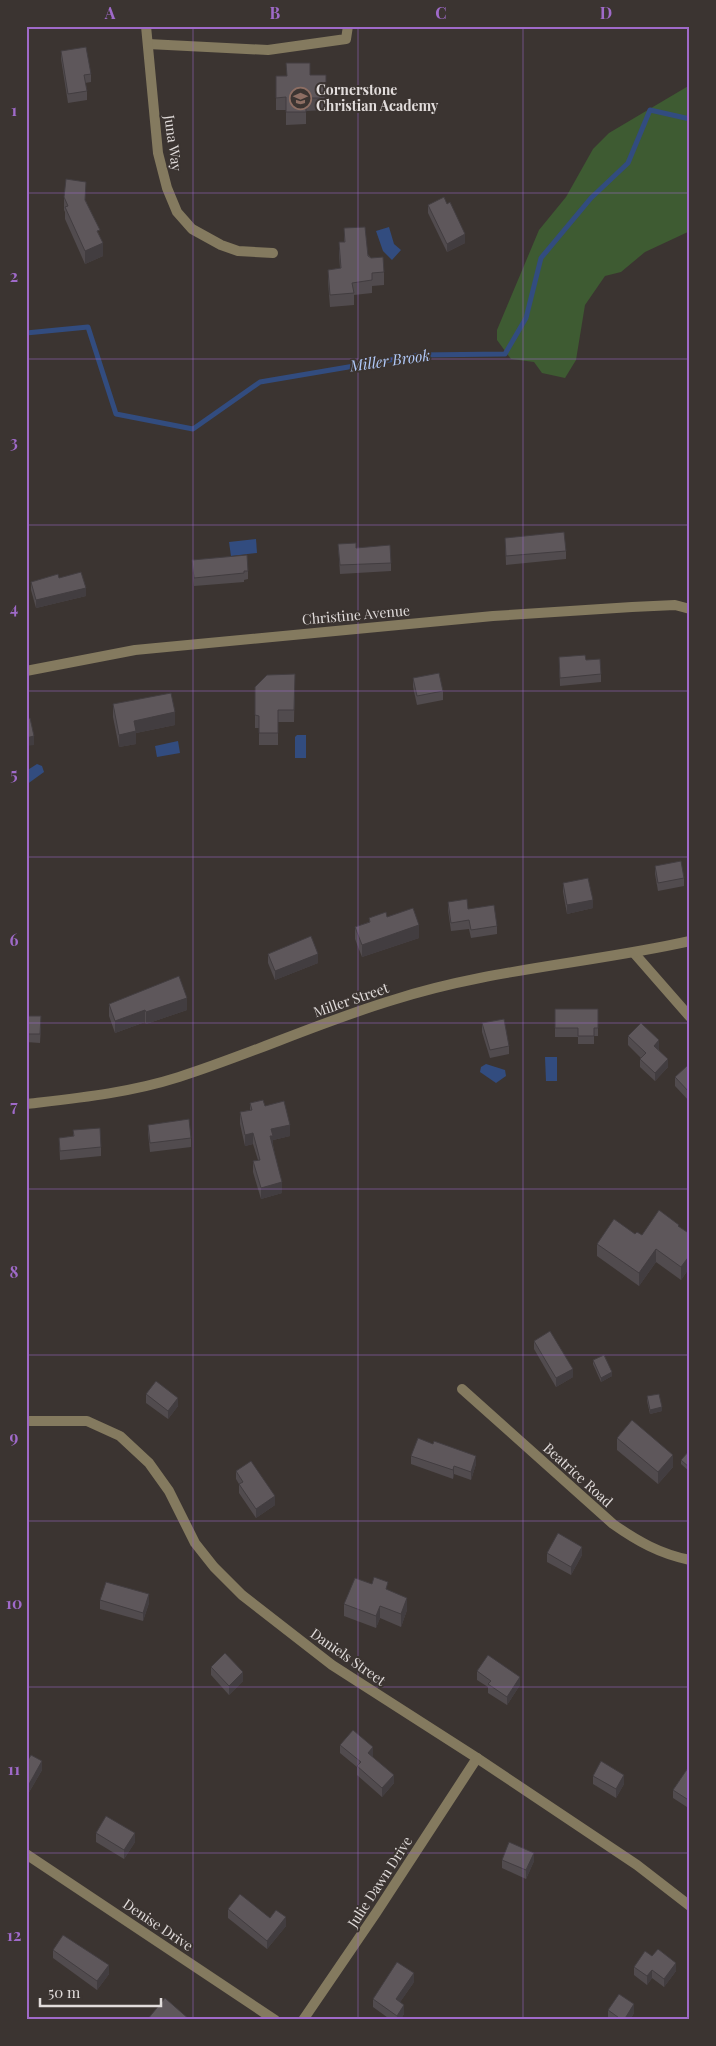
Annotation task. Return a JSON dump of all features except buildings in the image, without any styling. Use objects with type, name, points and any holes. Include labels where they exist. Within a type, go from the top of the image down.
[{"type":"street","name":"Juna Way","points":[[146,26],[158,153],[167,188],[177,212],[192,229],[221,245],[238,251],[274,252]]},
{"type":"street","points":[[148,44],[268,50],[346,39],[348,26]]},
{"type":"street","name":"Christine Avenue","points":[[26,672],[135,650],[493,616],[632,606],[675,605],[690,608]]},
{"type":"street","name":"Miller Street","points":[[26,1104],[111,1093],[178,1078],[394,999],[490,976],[634,953],[690,941]]},
{"type":"street","points":[[634,953],[690,1017]]},
{"type":"street","name":"Beatrice Road","points":[[462,1389],[612,1524],[656,1551],[690,1560]]},
{"type":"street","name":"Daniels Street","points":[[26,1422],[87,1421],[120,1436],[149,1463],[169,1491],[195,1543],[214,1567],[242,1595],[332,1665],[477,1758],[637,1865],[690,1906]]},
{"type":"street","name":"Julie Dawn Drive","points":[[303,2020],[376,1913],[477,1758]]},
{"type":"street","name":"Denise Drive","points":[[26,1854],[275,2020]]},
{"type":"green space","points":[[690,85],[690,231],[645,252],[621,272],[605,276],[585,305],[576,360],[565,378],[542,373],[534,362],[511,359],[497,340],[497,330],[539,230],[566,197],[593,149],[609,133]]},
{"type":"water","points":[[389,227],[394,244],[401,250],[392,260],[383,251],[376,231]]},
{"type":"water","points":[[256,539],[257,553],[231,556],[229,542]]},
{"type":"water","points":[[297,735],[306,735],[306,758],[295,758],[295,737]]},
{"type":"water","points":[[178,741],[180,753],[157,757],[155,746]]},
{"type":"water","points":[[37,764],[42,766],[44,772],[26,785],[26,771]]},
{"type":"water","points":[[545,1057],[557,1057],[557,1081],[546,1081]]},
{"type":"water","points":[[486,1064],[505,1070],[506,1076],[496,1083],[480,1072],[481,1067]]},
{"type":"waterway","name":"Miller Brook","points":[[26,333],[88,327],[116,414],[193,429],[260,382],[419,355],[505,354],[526,318],[541,258],[591,198],[628,163],[650,110],[690,119]]},
{"type":"place","name":"Cornerstone Christian Academy","points":[[300,98]]}]
